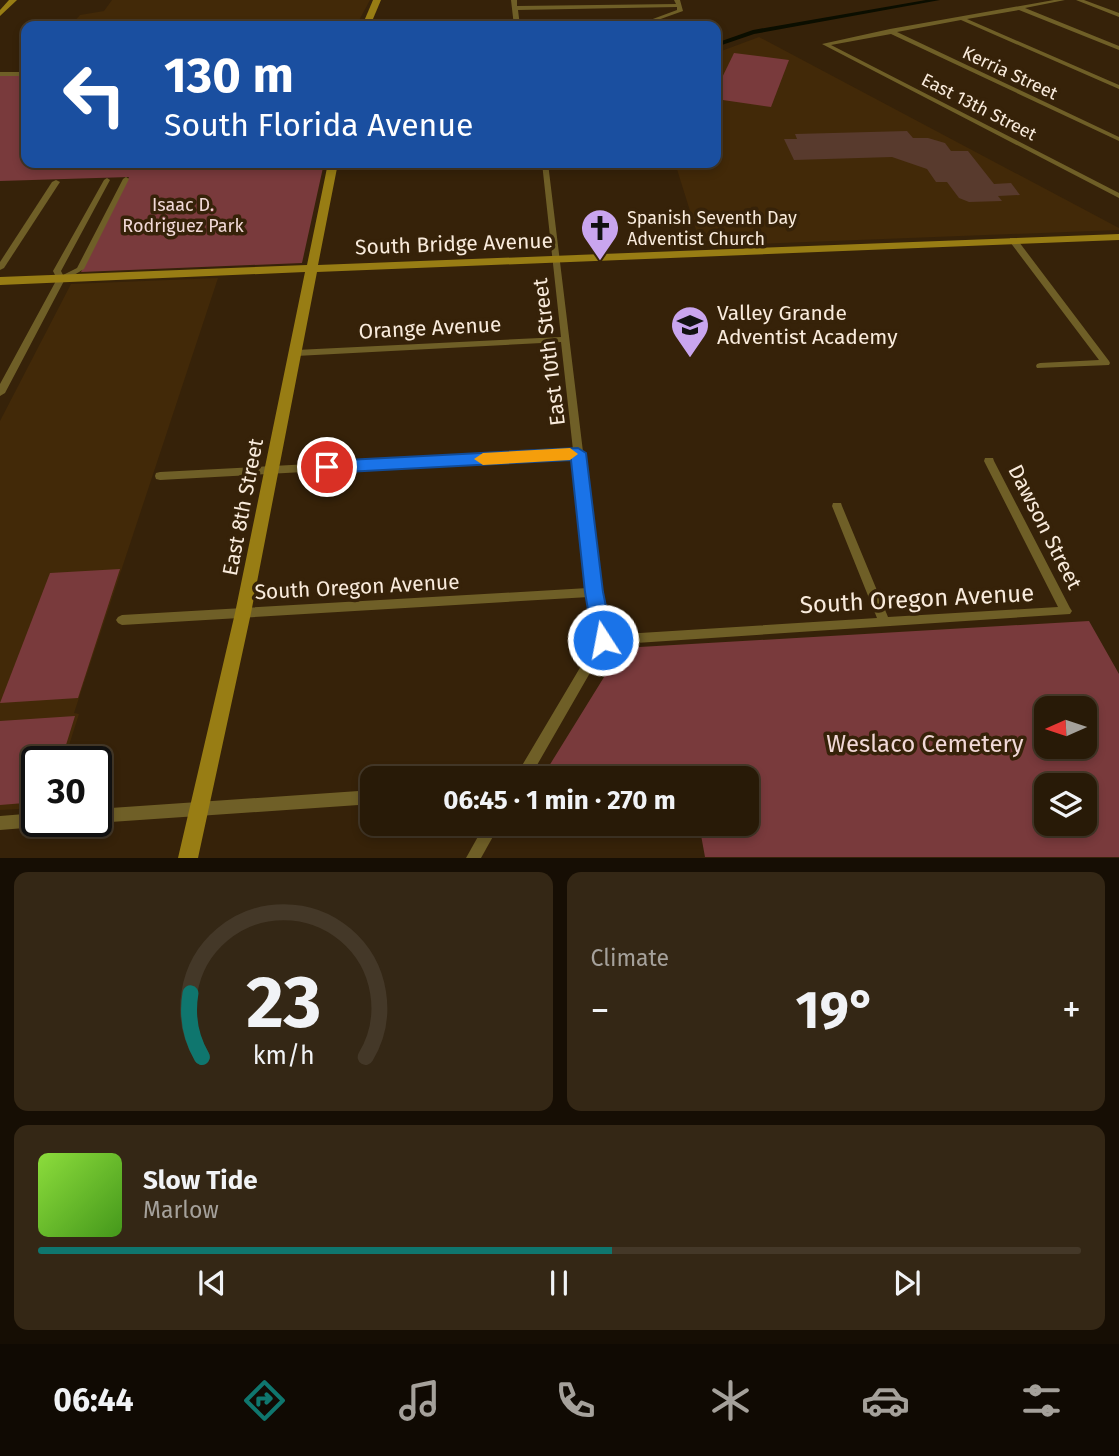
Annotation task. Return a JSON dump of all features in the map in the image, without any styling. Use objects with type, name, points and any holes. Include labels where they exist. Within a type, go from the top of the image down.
[{"type":"street","points":[[0,14],[13,0]]},
{"type":"street","points":[[368,21],[377,0]]},
{"type":"street","points":[[514,0],[516,21]]},
{"type":"street","points":[[890,31],[1062,0]]},
{"type":"street","points":[[1079,0],[1119,15]]},
{"type":"street","points":[[514,8],[678,2],[680,11],[651,21]]},
{"type":"street","points":[[1017,8],[1119,48]]},
{"type":"street","points":[[960,18],[1119,87]]},
{"type":"street","name":"East 13th Street","points":[[890,31],[825,44],[1119,195]]},
{"type":"street","name":"Kerria Street","points":[[890,31],[1119,139]]},
{"type":"street","points":[[0,69],[21,68]]},
{"type":"street","points":[[0,74],[21,74]]},
{"type":"street","name":"East 8th Street","points":[[188,858],[243,613],[332,168]]},
{"type":"street","name":"East 10th Street","points":[[546,168],[594,592],[603,640]]},
{"type":"street","points":[[0,393],[61,279],[80,269],[126,179]]},
{"type":"street","points":[[61,279],[57,271],[107,180]]},
{"type":"street","points":[[0,268],[56,182]]},
{"type":"street","name":"South Bridge Avenue","points":[[0,281],[1119,237]]},
{"type":"street","points":[[1013,240],[1106,363],[1040,366]]},
{"type":"street","name":"Orange Avenue","points":[[296,353],[566,339]]},
{"type":"street","points":[[160,476],[578,453]]},
{"type":"street","name":"Dawson Street","points":[[989,461],[1066,611]]},
{"type":"street","points":[[837,506],[884,622]]},
{"type":"street","name":"South Oregon Avenue","points":[[122,620],[594,592]]},
{"type":"street","name":"South Oregon Avenue","points":[[603,640],[1066,611]]},
{"type":"street","points":[[529,766],[603,640]]},
{"type":"street","points":[[112,815],[360,798]]},
{"type":"street","points":[[0,823],[21,821]]},
{"type":"street","points":[[472,858],[486,836]]},
{"type":"shaded area","points":[[112,0],[370,0],[359,21],[75,21],[80,15],[104,11]]},
{"type":"shaded area","points":[[759,37],[1119,230],[701,246],[677,168],[721,168],[721,51]]},
{"type":"shaded area","points":[[218,278],[74,713],[79,714],[69,746],[21,746],[21,809],[0,810],[0,421],[71,284]]},
{"type":"green space","points":[[734,53],[789,60],[771,107],[721,100],[721,80]]},
{"type":"green space","name":"Isaac D. Rodriguez Park","points":[[21,75],[21,168],[323,168],[302,263],[81,272],[129,177],[0,181],[0,76]]},
{"type":"green space","points":[[120,569],[78,698],[0,703],[50,573]]},
{"type":"green space","name":"Weslaco Cemetery","points":[[1089,621],[1119,674],[1119,857],[705,857],[701,836],[759,836],[759,766],[549,766],[622,648]]},
{"type":"green space","points":[[75,716],[66,746],[21,746],[21,803],[0,805],[0,721]]},
{"type":"building","points":[[907,131],[913,138],[928,138],[945,143],[951,151],[968,151],[994,184],[1011,183],[1020,195],[998,196],[1002,201],[969,202],[959,198],[947,182],[936,182],[927,169],[892,157],[794,160],[784,139],[797,139],[795,134]]},
{"type":"waterway","points":[[721,43],[753,32],[937,0]]},
{"type":"slow traffic","points":[[483,459],[570,454]]},
{"type":"place","name":"Spanish Seventh Day Adventist Church","points":[[600,262]]},
{"type":"place","name":"Valley Grande Adventist Academy","points":[[690,359]]},
{"type":"route","points":[[327,467],[578,453],[594,592],[603,640]]}]
